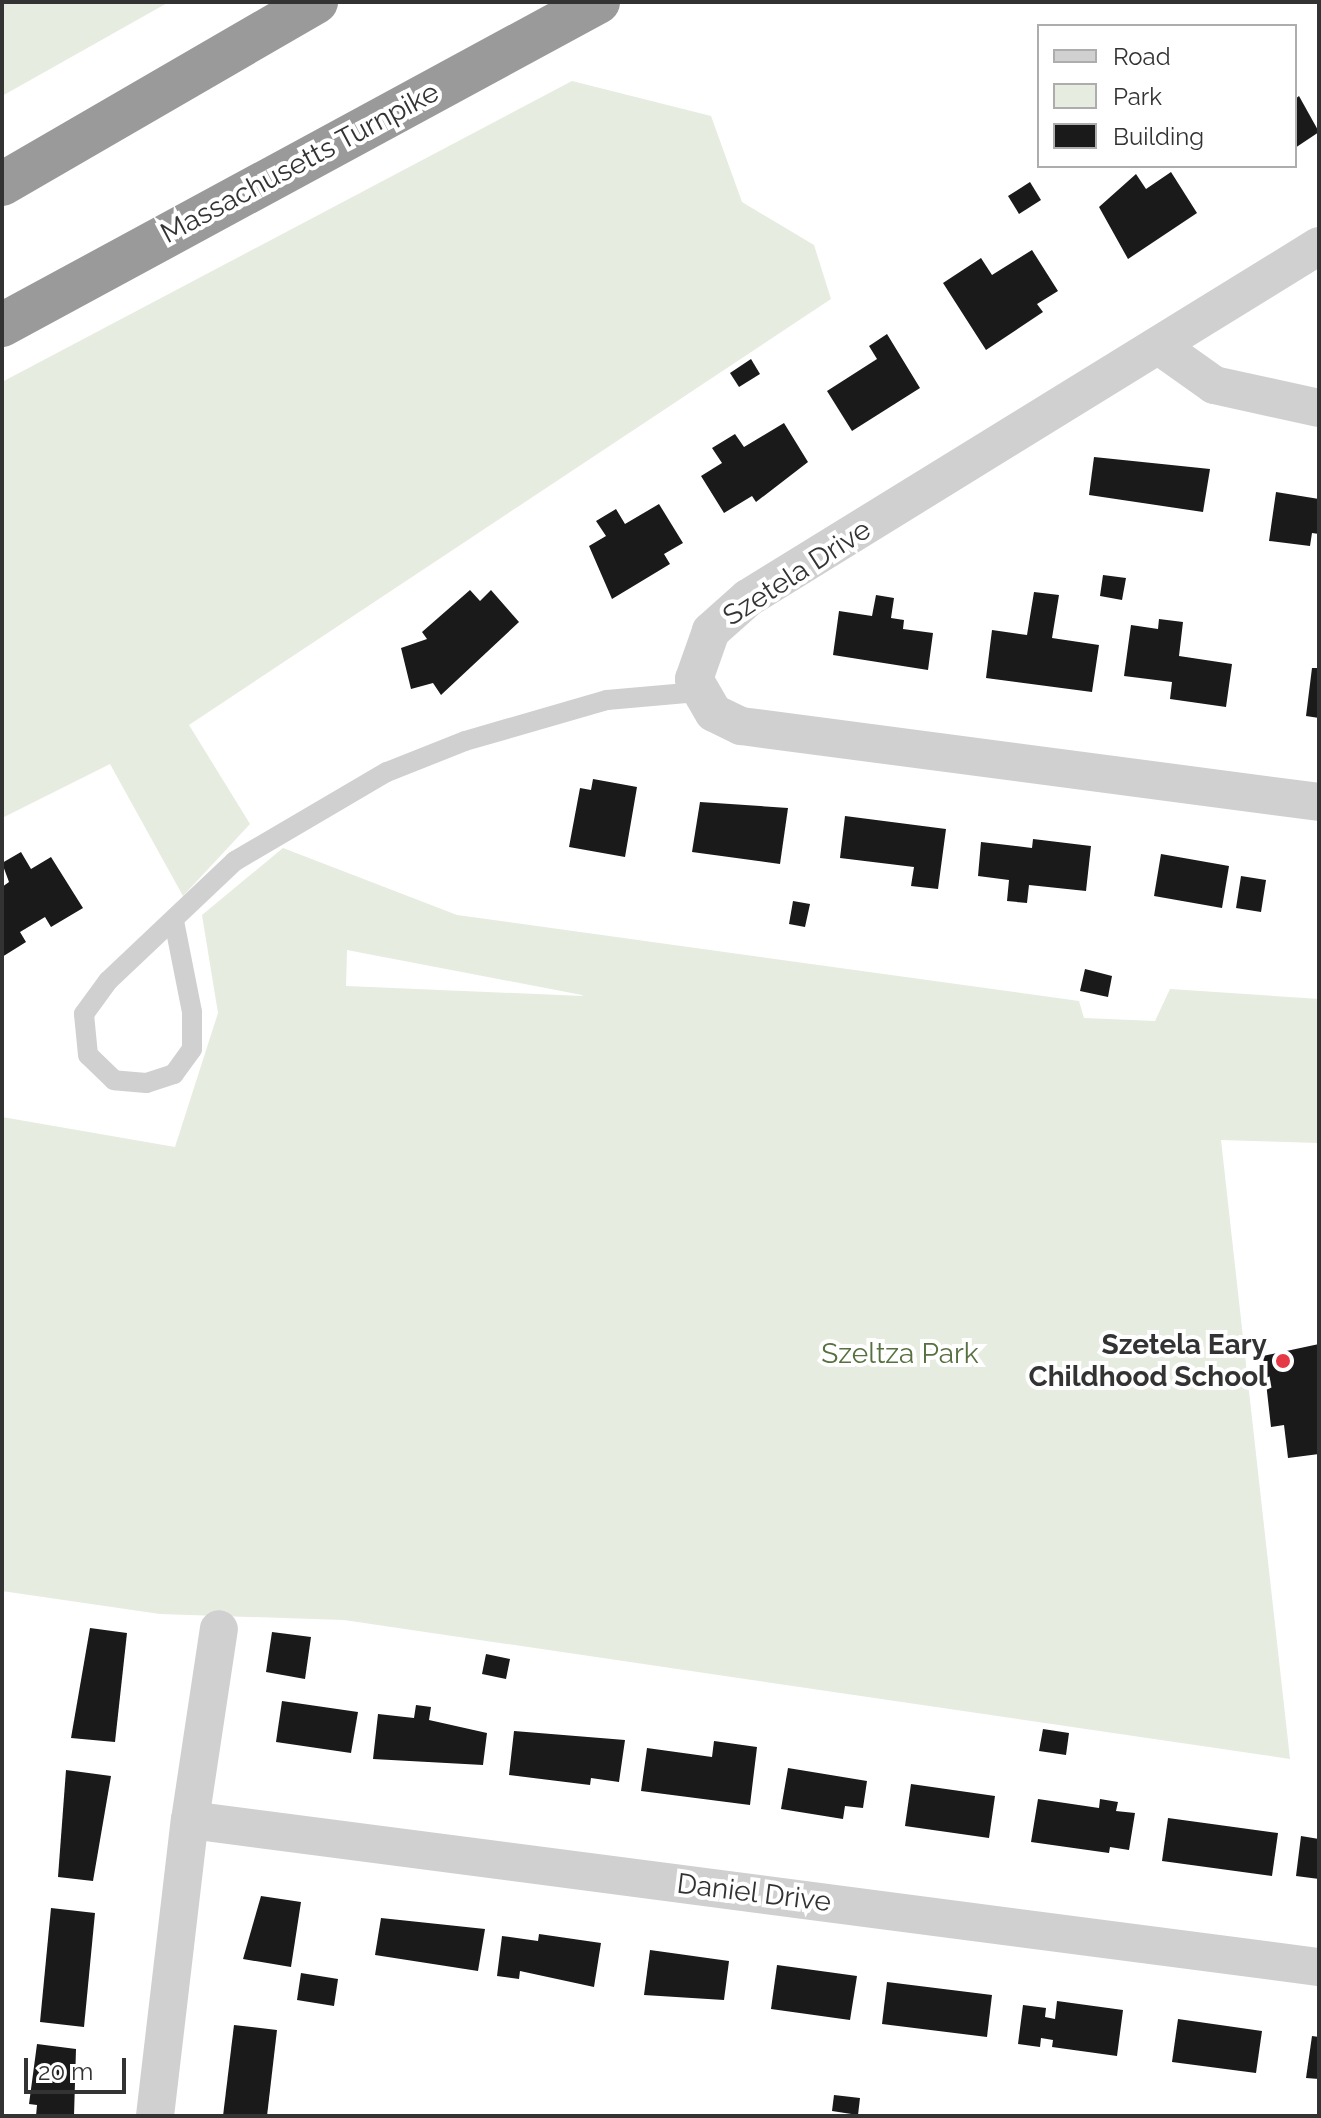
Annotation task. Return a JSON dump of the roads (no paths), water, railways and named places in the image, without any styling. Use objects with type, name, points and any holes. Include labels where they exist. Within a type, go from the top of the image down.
[{"type":"highway","points":[[2,184],[316,2]]},
{"type":"highway","name":"Massachusetts Turnpike","points":[[2,325],[598,2]]},
{"type":"street","name":"Szetela Drive","points":[[698,692],[694,671],[707,639],[748,598],[1162,348],[1319,246]]},
{"type":"street","points":[[1162,348],[1214,385],[1319,408]]},
{"type":"street","points":[[698,692],[718,716],[741,726],[1319,802]]},
{"type":"street","points":[[155,2116],[190,1820],[219,1629]]},
{"type":"street","name":"Daniel Drive","points":[[190,1820],[1319,1967]]},
{"type":"lane","points":[[174,921],[192,1012],[192,1049],[174,1074],[146,1083],[114,1080],[88,1055],[84,1014],[108,981],[235,861],[387,772],[465,741],[607,700],[698,692]]},
{"type":"place","name":"Szetela Eary Childhood School","points":[[1283,1361]]},
{"type":"park label","name":"Szeltza Park","points":[[900,1354]]}]
